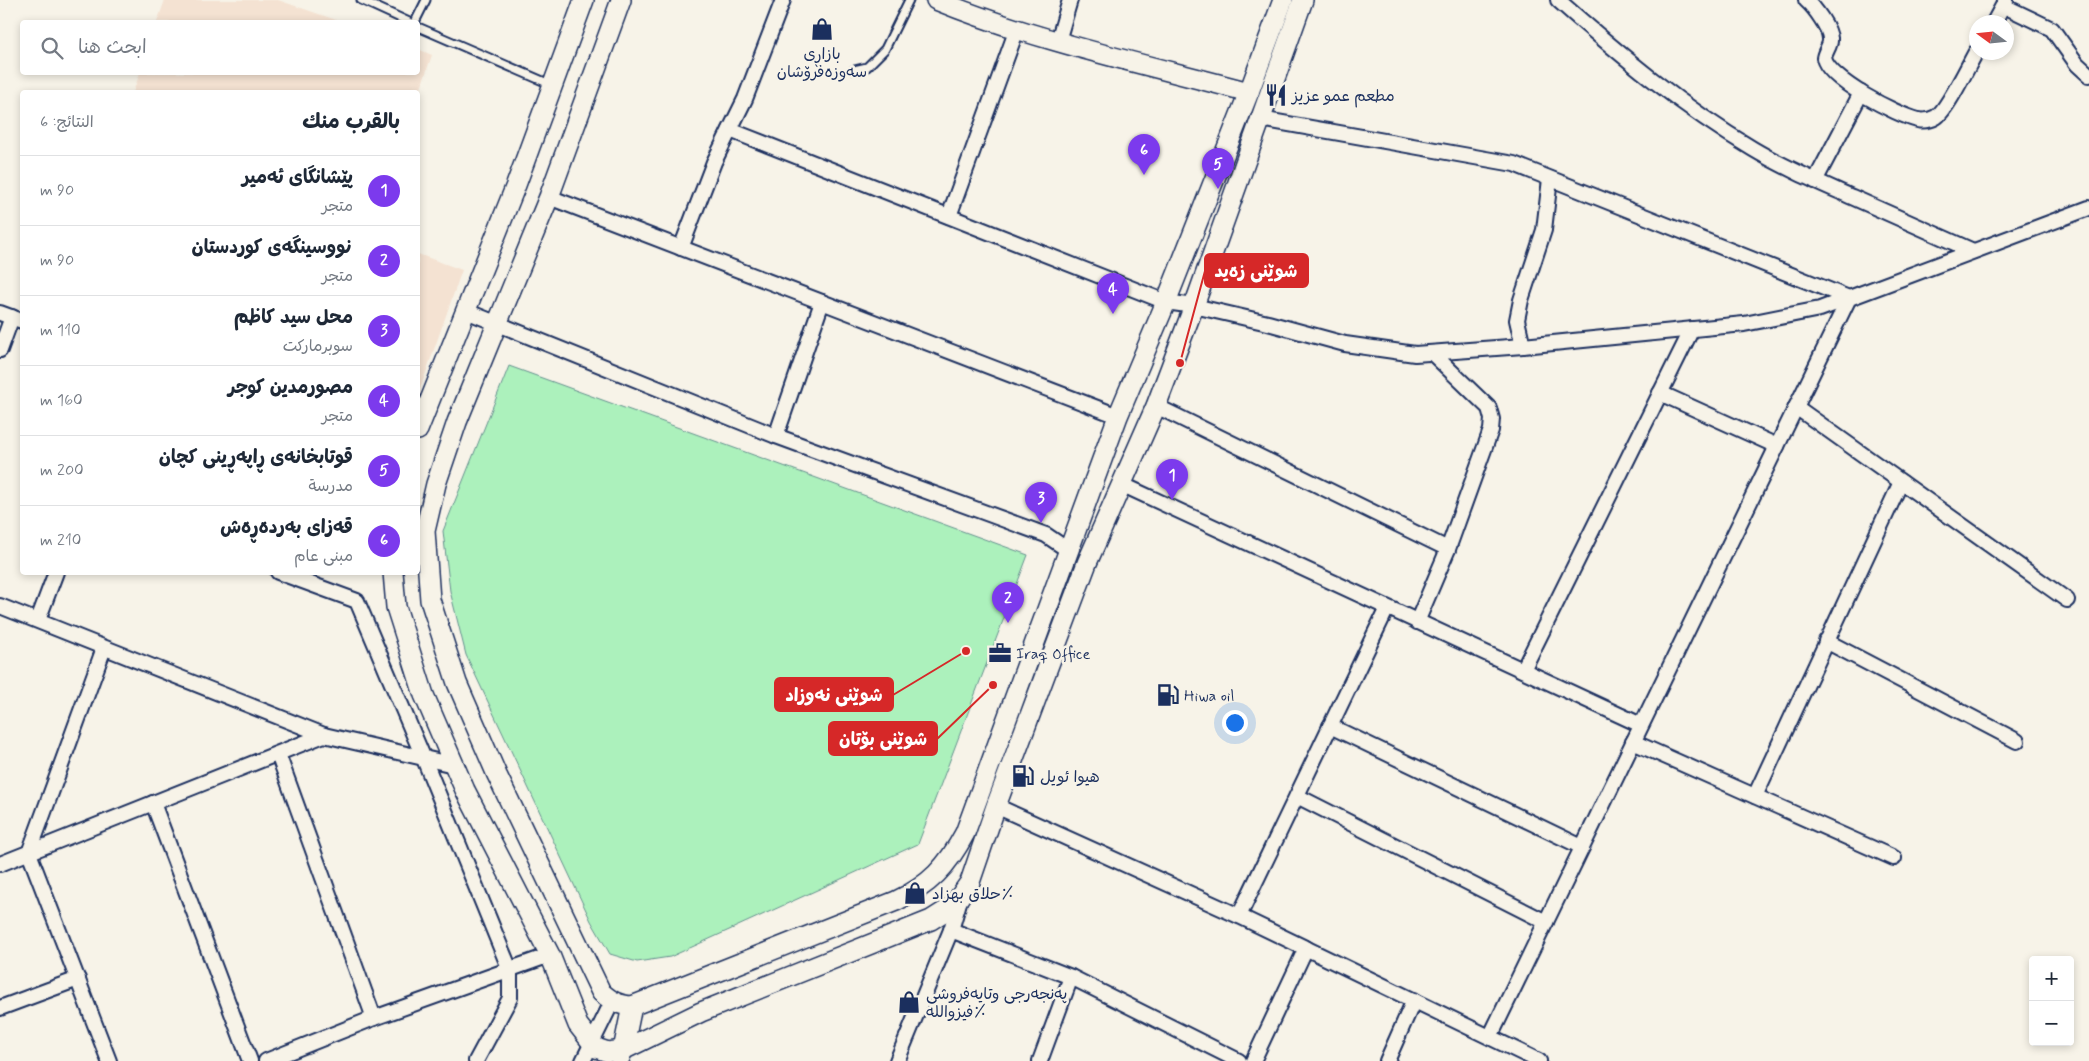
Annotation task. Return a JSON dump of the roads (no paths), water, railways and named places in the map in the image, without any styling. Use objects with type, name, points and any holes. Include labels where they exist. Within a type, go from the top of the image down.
[{"type":"main road","points":[[420,425],[516,185],[584,0]]},
{"type":"main road","points":[[621,0],[549,197],[457,422],[431,503],[425,531],[430,600],[457,683],[497,775],[601,992],[612,1002],[632,1006],[896,901],[930,881],[944,867],[965,834],[1118,416],[1166,302],[1249,92],[1283,0]]},
{"type":"main road","points":[[936,0],[1017,29],[1249,92]]},
{"type":"main road","points":[[393,575],[396,607],[424,695],[469,799],[550,955],[573,1014],[596,1048],[621,1056],[700,1012],[943,914],[961,896],[970,882],[996,806],[1087,563],[1156,406],[1194,306],[1303,0]]},
{"type":"main road","points":[[621,1056],[632,1006]]},
{"type":"street","points":[[681,248],[714,162],[745,99],[783,0]]},
{"type":"street","points":[[1058,41],[1070,0]]},
{"type":"street","points":[[1558,0],[1618,53],[1718,128],[1755,150],[1816,181],[1973,251]]},
{"type":"street","points":[[1806,0],[1817,12],[1830,35],[1824,58],[1828,68],[1861,93],[1912,118],[1918,120],[1930,119],[1941,112],[1971,60]]},
{"type":"street","points":[[1998,15],[2005,3],[2052,29],[2077,64],[2089,75]]},
{"type":"street","points":[[949,216],[1017,29]]},
{"type":"street","points":[[1816,181],[1861,93]]},
{"type":"street","points":[[1260,119],[1514,164],[1849,298]]},
{"type":"street","points":[[730,130],[1166,302],[1194,306],[1346,344],[1415,354],[1523,346],[1692,329],[1763,320],[1820,309],[2089,208]]},
{"type":"street","points":[[1523,346],[1517,320],[1521,300],[1544,230],[1550,179]]},
{"type":"street","points":[[549,197],[1118,416]]},
{"type":"street","points":[[1490,1037],[1849,298]]},
{"type":"street","points":[[776,436],[822,302]]},
{"type":"street","points":[[466,311],[776,436],[1046,535],[1068,550]]},
{"type":"street","points":[[0,350],[12,317]]},
{"type":"street","points":[[1523,670],[1692,329]]},
{"type":"street","points":[[1416,622],[1448,549],[1491,430],[1492,419],[1489,408],[1432,353]]},
{"type":"street","points":[[1660,393],[1777,446]]},
{"type":"street","points":[[1156,406],[1448,549]]},
{"type":"street","points":[[1796,407],[2068,600]]},
{"type":"street","points":[[1755,796],[1901,482]]},
{"type":"street","points":[[1121,484],[1641,725]]},
{"type":"street","points":[[38,620],[55,575]]},
{"type":"street","points":[[286,575],[357,601],[510,970],[510,998],[476,1061]]},
{"type":"street","points":[[0,606],[324,735],[424,759],[454,764]]},
{"type":"street","points":[[1239,916],[1387,608]]},
{"type":"street","points":[[1826,641],[2017,741]]},
{"type":"street","points":[[104,648],[30,853],[109,1061]]},
{"type":"street","points":[[1330,726],[1582,848]]},
{"type":"street","points":[[0,864],[324,735]]},
{"type":"street","points":[[1633,742],[1894,858]]},
{"type":"street","points":[[278,754],[374,1018]]},
{"type":"street","points":[[1296,796],[1546,922]]},
{"type":"street","points":[[153,803],[250,1061]]},
{"type":"street","points":[[996,806],[1306,948],[1490,1037],[1523,1058],[1539,1061]]},
{"type":"street","points":[[897,1061],[951,930],[961,896]]},
{"type":"street","points":[[951,930],[1071,977],[1239,1061]]},
{"type":"street","points":[[1253,1061],[1306,948]]},
{"type":"street","points":[[266,1061],[374,1018],[550,955]]},
{"type":"street","points":[[1040,1061],[1071,977]]},
{"type":"street","points":[[0,1008],[78,979]]},
{"type":"street","points":[[1387,1061],[1414,1000]]},
{"type":"street","points":[[583,1061],[612,1002]]},
{"type":"lane","points":[[361,0],[405,20]]},
{"type":"lane","points":[[416,20],[426,0]]},
{"type":"lane","points":[[854,70],[867,67],[885,49],[909,0]]},
{"type":"lane","points":[[420,28],[552,85]]},
{"type":"place","name":"بازاڕی سەوزەفرۆشان","points":[[822,29]]},
{"type":"place","name":"مطعم عمو عزيز","points":[[1276,95]]},
{"type":"place","name":"قەزای بەردەڕەش","points":[[1144,175]]},
{"type":"place","name":"قوتابخانەی ڕاپەڕینی کچان","points":[[1218,189]]},
{"type":"place","name":"مصورمدین كوجر","points":[[1113,314]]},
{"type":"place","name":"شوێنی زەید","points":[[1180,363]]},
{"type":"place","name":"پێشانگای ئەمیر","points":[[1172,500]]},
{"type":"place","name":"محل سيد كاظم","points":[[1041,523]]},
{"type":"place","name":"نووسینگەی کوردستان","points":[[1008,623]]},
{"type":"place","name":"شوێنی نەوزاد","points":[[966,651]]},
{"type":"place","name":"Iraq Office","points":[[1000,653]]},
{"type":"place","name":"شوێنی بۆتان","points":[[993,685]]},
{"type":"place","name":"Hiwa oil","points":[[1168,695]]},
{"type":"place","name":"هيوا ئويل","points":[[1023,776]]},
{"type":"place","name":"حلاق بهزاد٪","points":[[915,893]]},
{"type":"place","name":"پەنجەرجی وتایەفروشی فیزواللە٪","points":[[909,1002]]}]
